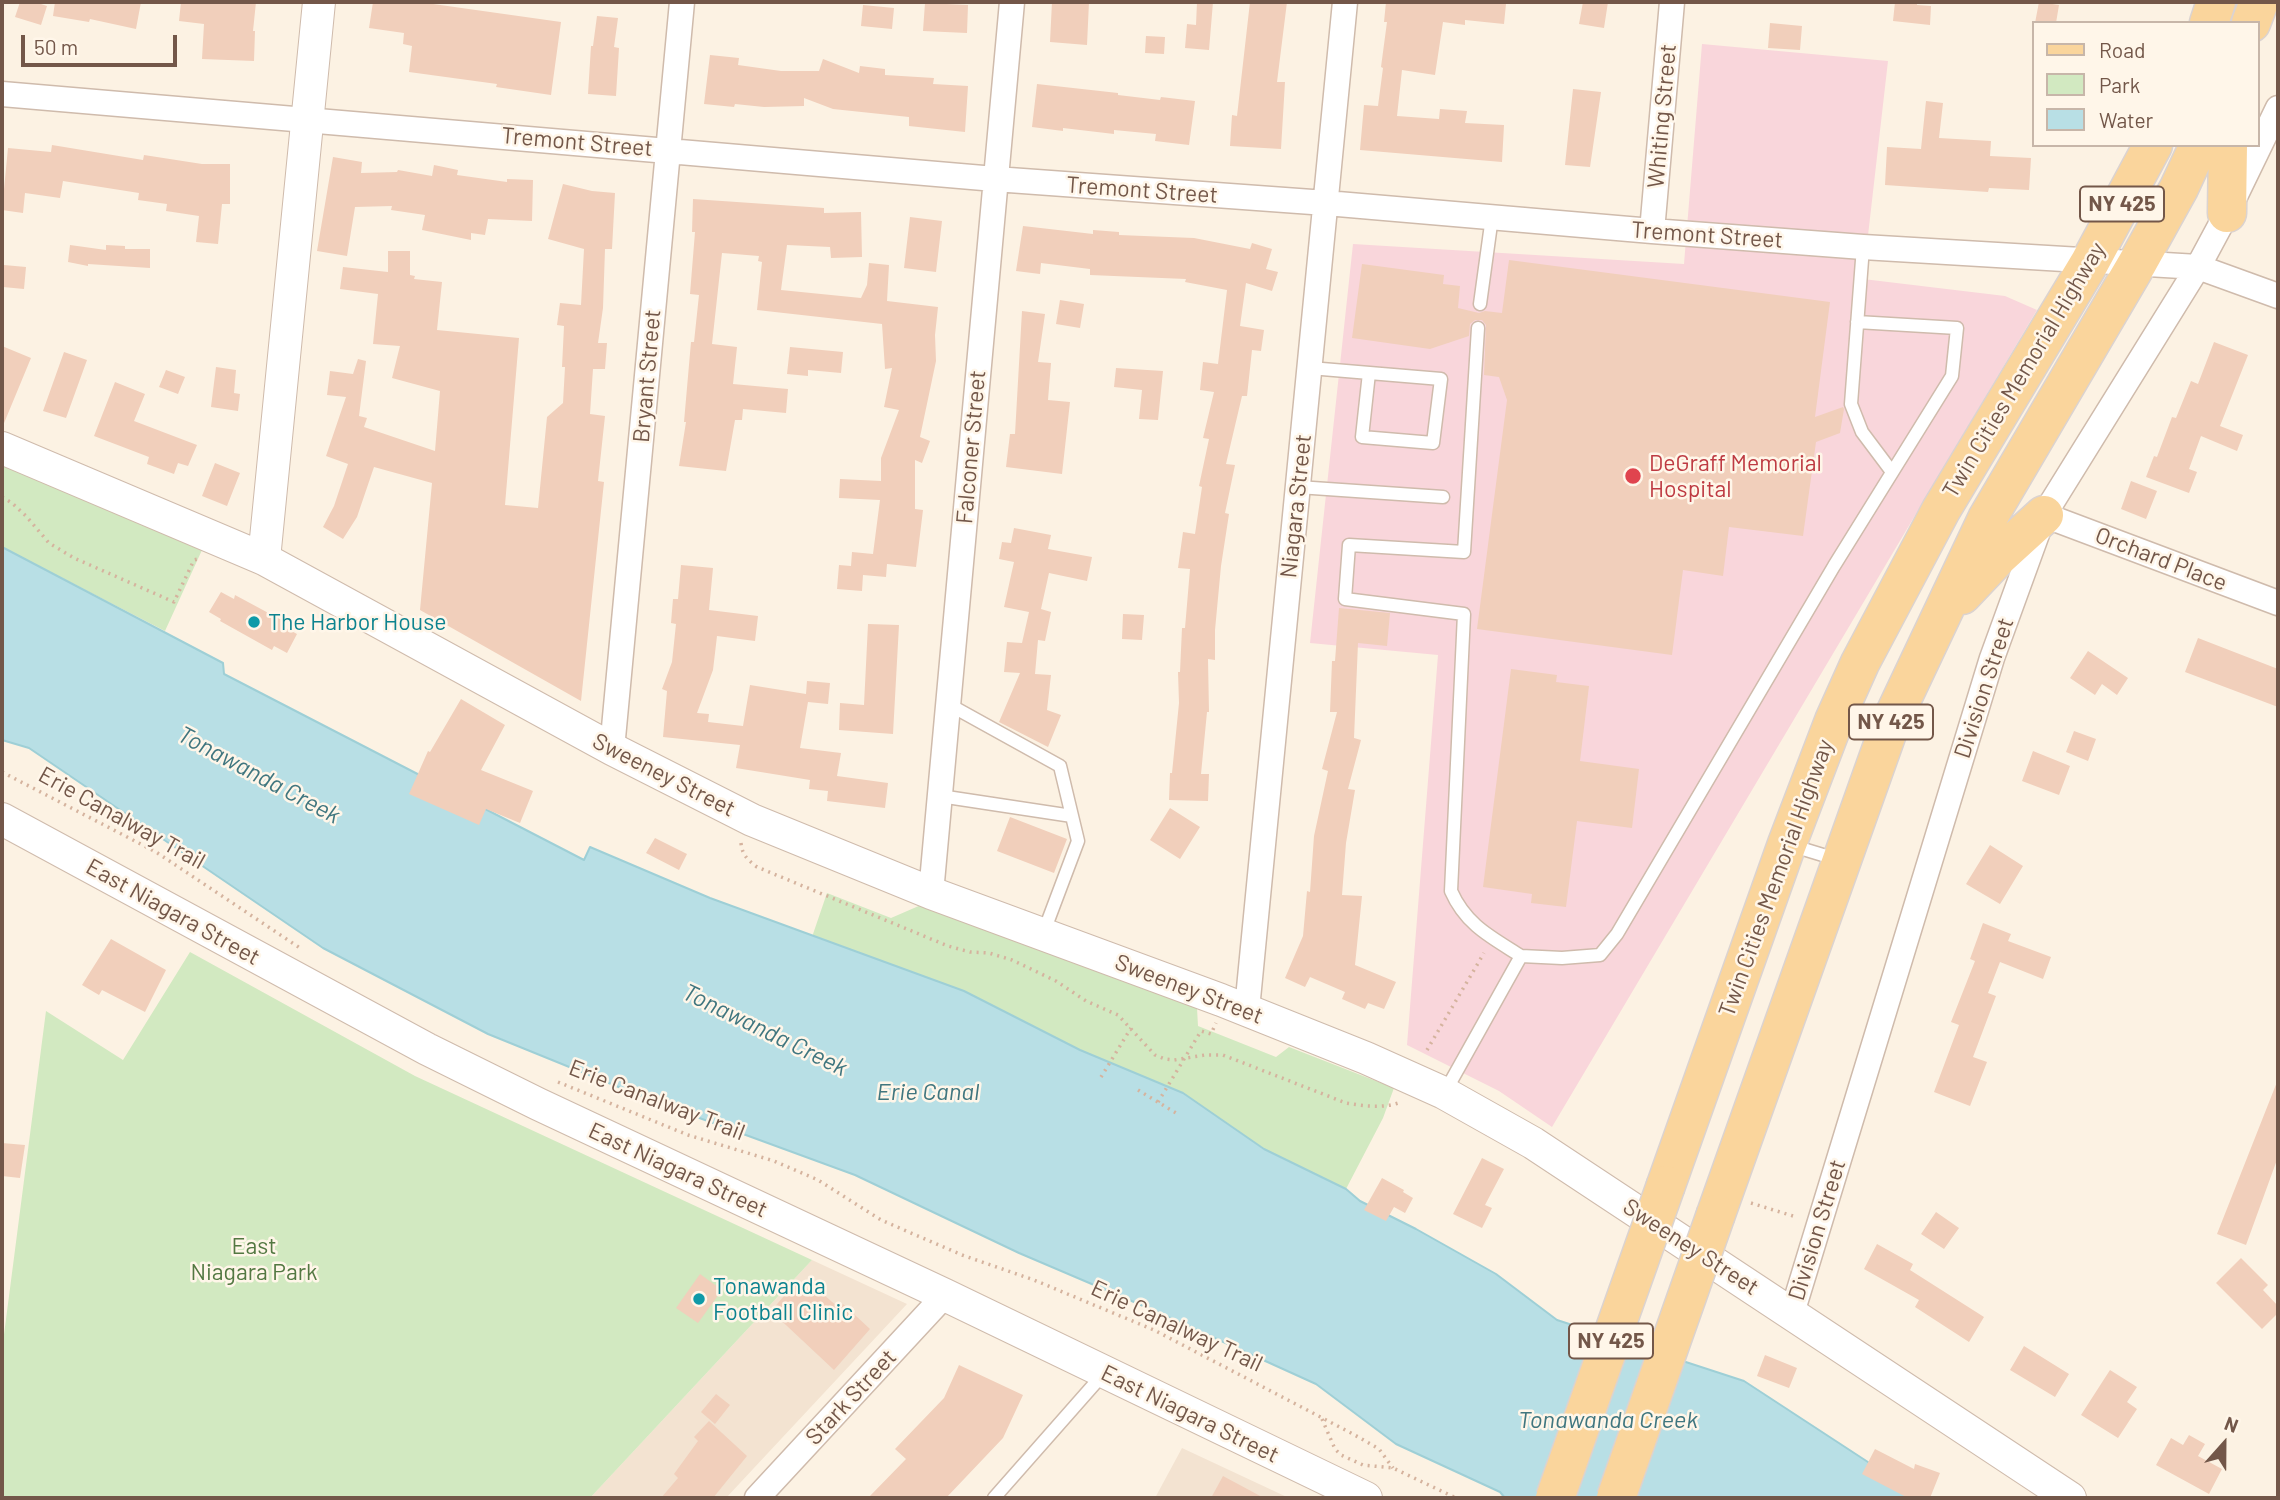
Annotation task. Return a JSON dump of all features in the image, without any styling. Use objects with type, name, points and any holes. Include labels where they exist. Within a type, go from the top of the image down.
[{"type":"main road","points":[[2210,21],[2216,2]]},
{"type":"main road","points":[[2251,21],[2259,2]]},
{"type":"main road","name":"Twin Cities Memorial Highway","points":[[1555,1498],[1787,844],[1834,722],[1878,626],[1941,510],[2090,262],[2152,147]]},
{"type":"main road","name":"Twin Cities Memorial Highway","points":[[1616,1498],[1731,1208],[1841,861],[1891,722],[1987,519],[2138,262],[2198,147]]},
{"type":"main road","points":[[2227,213],[2228,147]]},
{"type":"main road","points":[[1937,622],[1999,556],[2044,514]]},
{"type":"street","points":[[264,559],[318,2]]},
{"type":"street","name":"Bryant Street","points":[[612,749],[682,2]]},
{"type":"street","name":"Falconer Street","points":[[931,893],[1012,2]]},
{"type":"street","name":"Niagara Street","points":[[1233,1012],[1298,486],[1345,2]]},
{"type":"street","name":"Whiting Street","points":[[1652,231],[1672,2]]},
{"type":"street","name":"Tremont Street","points":[[2,94],[995,179],[1326,203],[1652,231],[2090,262],[2138,262],[2198,267],[2278,296]]},
{"type":"street","name":"Division Street","points":[[1792,1313],[1992,658],[2044,514],[2198,267],[2278,108]]},
{"type":"street","name":"Sweeney Street","points":[[2,448],[264,559],[612,749],[752,820],[1233,1012],[1366,1058],[1444,1093],[1533,1143],[2070,1498]]},
{"type":"street","name":"Orchard Place","points":[[2044,514],[2278,603]]},
{"type":"street","name":"East Niagara Street","points":[[2,819],[427,1049],[1366,1498]]},
{"type":"street","name":"Stark Street","points":[[757,1498],[946,1295]]},
{"type":"lane","points":[[1480,304],[1492,218]]},
{"type":"lane","points":[[1863,247],[1852,404],[1862,432],[1892,472]]},
{"type":"lane","points":[[1478,328],[1464,552],[1349,545],[1345,599],[1464,614],[1451,891],[1460,910],[1468,918],[1485,933],[1521,956],[1562,958],[1600,954],[1617,934],[1834,566],[1952,376],[1957,328],[1857,322]]},
{"type":"lane","points":[[1310,368],[1441,379],[1433,443],[1362,437],[1369,373]]},
{"type":"lane","points":[[1298,486],[1444,497]]},
{"type":"lane","points":[[948,704],[1060,766],[1078,841],[1043,934]]},
{"type":"lane","points":[[940,796],[1072,816]]},
{"type":"lane","points":[[1787,844],[1841,861]]},
{"type":"lane","points":[[1444,1093],[1521,956]]},
{"type":"lane","points":[[994,1498],[1105,1373]]},
{"type":"path","points":[[2,497],[26,516],[48,543],[74,558],[174,603],[194,559],[201,559]]},
{"type":"path","name":"Erie Canalway Trail","points":[[2,772],[156,852],[300,948]]},
{"type":"path","points":[[742,834],[742,851],[757,867],[948,946],[1012,960],[1056,981],[1086,1001],[1118,1015],[1155,1055],[1166,1059],[1223,1055],[1346,1102],[1366,1106],[1403,1102]]},
{"type":"path","points":[[1427,1050],[1484,952]]},
{"type":"path","points":[[1158,1102],[1201,1031],[1211,1034],[1233,1012]]},
{"type":"path","points":[[1101,1077],[1131,1028]]},
{"type":"path","name":"Erie Canalway Trail","points":[[554,1081],[688,1135],[774,1161],[818,1180],[881,1220],[962,1255],[1034,1280],[1154,1330],[1379,1449],[1393,1468]]},
{"type":"path","points":[[1138,1090],[1176,1113]]},
{"type":"path","points":[[1731,1208],[1793,1216]]},
{"type":"path","name":"Erie Canalway Trail","points":[[1321,1417],[1335,1449],[1341,1455],[1363,1465],[1393,1468],[1455,1498]]},
{"type":"shaded area","name":"DeGraff Memorial Hospital","points":[[1702,44],[1888,61],[1863,279],[2005,296],[2037,310],[1552,1127],[1499,1091],[1407,1045],[1438,655],[1310,643],[1353,244],[1684,264]]},
{"type":"shaded area","points":[[812,1260],[907,1304],[726,1498],[590,1498]]},
{"type":"shaded area","points":[[1182,1448],[1289,1498],[1155,1498]]},
{"type":"green space","points":[[2,464],[202,550],[165,631],[2,547]]},
{"type":"green space","points":[[827,893],[891,918],[921,905],[1197,1008],[1198,1026],[1276,1057],[1289,1047],[1394,1088],[1383,1118],[1346,1189],[1264,1149],[1183,1093],[1080,1050],[964,991],[812,937]]},
{"type":"green space","name":"East Niagara Park","points":[[190,952],[415,1076],[812,1260],[590,1498],[2,1498],[2,1350],[46,1011],[123,1060]]},
{"type":"water","name":"Erie Canal","points":[[2,547],[223,663],[224,674],[584,860],[590,847],[710,898],[964,991],[1080,1050],[1183,1093],[1264,1149],[1346,1189],[1360,1201],[1496,1274],[1557,1320],[1744,1381],[1923,1498],[1505,1498],[1500,1492],[1396,1444],[1316,1384],[1019,1253],[855,1175],[653,1101],[488,1034],[323,948],[29,748],[2,740]]},
{"type":"building","points":[[20,2],[35,2],[47,6],[41,25],[15,17]]},
{"type":"building","points":[[55,2],[141,2],[136,29],[90,19],[89,22],[53,16]]},
{"type":"building","points":[[181,2],[256,2],[254,61],[202,59],[204,24],[179,21]]},
{"type":"building","points":[[373,2],[419,2],[561,22],[551,95],[496,87],[497,84],[409,72],[412,46],[403,44],[404,33],[369,28]]},
{"type":"building","points":[[1052,2],[1089,2],[1087,45],[1050,42]]},
{"type":"building","points":[[1197,2],[1213,2],[1209,50],[1185,48],[1187,24],[1196,25]]},
{"type":"building","points":[[1250,2],[1287,2],[1277,82],[1285,82],[1281,149],[1230,146],[1232,115],[1237,116]]},
{"type":"building","points":[[1386,2],[1506,4],[1504,24],[1465,20],[1465,25],[1443,22],[1435,75],[1402,70],[1397,116],[1439,119],[1440,109],[1467,111],[1465,123],[1504,125],[1502,162],[1360,150],[1364,105],[1378,106],[1387,22],[1384,22]]},
{"type":"building","points":[[1583,2],[1608,2],[1604,28],[1579,24]]},
{"type":"building","points":[[1895,2],[1917,2],[1917,5],[1931,6],[1930,25],[1893,21]]},
{"type":"building","points":[[2039,2],[2059,5],[2056,21],[2035,21]]},
{"type":"building","points":[[925,3],[968,5],[967,33],[923,31]]},
{"type":"building","points":[[863,5],[894,8],[892,29],[861,26]]},
{"type":"building","points":[[597,16],[618,18],[614,47],[619,48],[616,96],[588,94],[591,46]]},
{"type":"building","points":[[1770,23],[1802,26],[1800,50],[1768,48]]},
{"type":"building","points":[[1146,36],[1165,37],[1164,54],[1145,53]]},
{"type":"building","points":[[710,55],[739,58],[738,65],[781,71],[819,71],[823,59],[859,73],[860,66],[885,69],[885,75],[934,78],[933,84],[968,86],[965,132],[909,126],[909,117],[833,109],[804,98],[804,106],[764,107],[735,104],[734,107],[704,104]]},
{"type":"building","points":[[1037,84],[1160,100],[1161,97],[1195,101],[1189,145],[1155,141],[1156,134],[1114,130],[1114,134],[1032,127]]},
{"type":"building","points":[[1573,89],[1601,92],[1590,167],[1565,165]]},
{"type":"building","points":[[1926,101],[1943,103],[1939,138],[1991,141],[1990,156],[2031,158],[2029,190],[1989,188],[1988,192],[1885,185],[1887,147],[1921,149]]},
{"type":"building","points":[[52,145],[143,160],[144,155],[202,164],[230,164],[230,204],[222,204],[218,244],[196,242],[199,216],[166,211],[167,204],[138,200],[139,193],[63,181],[60,198],[25,193],[23,213],[2,210],[8,148],[51,152]]},
{"type":"building","points":[[333,157],[362,162],[361,173],[398,170],[432,176],[434,165],[458,170],[457,175],[507,182],[507,179],[533,180],[532,221],[488,219],[485,235],[471,233],[471,240],[422,230],[425,215],[391,210],[392,206],[355,207],[347,256],[317,251]]},
{"type":"building","points":[[563,184],[615,193],[612,249],[605,249],[603,308],[598,343],[607,343],[605,369],[593,369],[590,414],[605,416],[598,481],[604,482],[581,701],[420,610],[432,483],[374,467],[357,517],[343,539],[323,527],[334,506],[348,464],[326,456],[346,397],[327,395],[330,371],[353,374],[358,359],[366,361],[359,416],[367,418],[364,427],[435,451],[440,391],[392,378],[400,346],[373,344],[378,294],[340,289],[343,267],[388,272],[388,251],[410,251],[410,275],[415,276],[414,279],[442,282],[437,330],[519,338],[505,505],[538,508],[547,417],[563,403],[564,326],[557,325],[560,303],[581,305],[584,249],[548,239]]},
{"type":"building","points":[[693,199],[824,208],[824,213],[861,212],[862,257],[831,258],[830,247],[787,245],[781,290],[861,298],[867,285],[869,263],[889,265],[887,301],[938,307],[936,361],[920,437],[930,441],[922,463],[915,460],[915,509],[923,510],[916,567],[887,564],[886,577],[863,575],[862,591],[837,589],[839,565],[851,566],[852,552],[873,554],[880,500],[839,498],[840,479],[881,481],[881,458],[899,410],[884,407],[892,368],[885,369],[882,324],[757,310],[762,262],[758,261],[759,256],[722,253],[712,344],[737,347],[733,384],[788,389],[786,413],[743,409],[742,420],[735,420],[726,471],[679,466],[686,422],[691,342],[694,342],[699,295],[690,294],[695,232],[692,232]]},
{"type":"building","points":[[910,217],[942,221],[936,272],[904,268]]},
{"type":"building","points":[[1023,226],[1093,234],[1093,230],[1119,232],[1119,235],[1194,238],[1250,249],[1252,243],[1272,249],[1266,269],[1278,272],[1272,291],[1246,283],[1240,326],[1264,330],[1261,351],[1252,350],[1247,396],[1242,396],[1226,464],[1235,465],[1225,513],[1229,514],[1221,566],[1215,660],[1208,659],[1209,712],[1201,774],[1209,774],[1208,801],[1169,800],[1170,773],[1179,703],[1178,672],[1182,628],[1185,628],[1190,569],[1178,568],[1183,532],[1195,534],[1202,487],[1199,486],[1209,439],[1203,438],[1214,392],[1200,390],[1203,362],[1218,364],[1227,290],[1185,282],[1186,279],[1090,275],[1090,269],[1041,263],[1040,274],[1016,271]]},
{"type":"building","points":[[70,245],[106,250],[106,245],[125,246],[125,249],[150,249],[150,268],[88,266],[68,262]]},
{"type":"building","points":[[1509,260],[1830,302],[1815,417],[1843,407],[1844,409],[1840,433],[1816,442],[1803,536],[1729,527],[1723,576],[1683,570],[1672,655],[1477,629],[1507,400],[1499,377],[1484,375],[1486,325],[1482,320],[1475,320],[1470,324],[1469,336],[1430,349],[1352,338],[1362,264],[1444,275],[1443,284],[1460,286],[1458,308],[1479,313],[1502,313]]},
{"type":"building","points":[[4,265],[26,267],[24,289],[3,287]]},
{"type":"building","points":[[1060,300],[1084,304],[1080,328],[1056,324]]},
{"type":"building","points":[[1022,311],[1045,314],[1038,362],[1051,363],[1048,400],[1070,402],[1062,474],[1006,467],[1010,434],[1015,434]]},
{"type":"building","points":[[2214,342],[2248,355],[2220,426],[2243,435],[2237,451],[2201,436],[2189,469],[2197,472],[2189,493],[2146,477],[2154,456],[2157,457],[2172,417],[2176,418],[2191,381],[2198,384]]},
{"type":"building","points":[[2,346],[31,358],[2,428]]},
{"type":"building","points":[[790,347],[843,352],[841,373],[808,370],[808,376],[787,374]]},
{"type":"building","points":[[64,352],[87,360],[66,418],[43,411]]},
{"type":"building","points":[[216,367],[236,370],[234,393],[240,394],[238,411],[211,407]]},
{"type":"building","points":[[1116,368],[1163,371],[1158,420],[1139,419],[1142,390],[1114,387]]},
{"type":"building","points":[[166,370],[185,377],[178,394],[159,387]]},
{"type":"building","points":[[115,382],[145,394],[134,421],[197,445],[188,466],[178,463],[174,474],[147,464],[149,457],[94,436]]},
{"type":"building","points":[[215,463],[240,473],[227,506],[202,496]]},
{"type":"building","points":[[2131,481],[2157,491],[2146,519],[2121,509]]},
{"type":"building","points":[[1014,528],[1051,535],[1048,549],[1092,557],[1087,581],[1049,573],[1041,609],[1051,612],[1045,641],[1038,640],[1035,674],[1051,675],[1047,710],[1061,715],[1048,747],[999,722],[1020,673],[1004,672],[1007,642],[1022,643],[1029,612],[1004,607],[1014,562],[999,559],[1002,542],[1011,543]]},
{"type":"building","points":[[681,565],[713,568],[709,610],[758,616],[755,641],[717,636],[713,670],[697,713],[709,714],[708,722],[743,726],[750,685],[806,694],[807,681],[830,683],[828,704],[808,702],[800,748],[841,753],[837,776],[888,783],[885,808],[827,801],[828,791],[809,789],[810,780],[736,768],[740,745],[663,737],[667,691],[662,689],[672,662],[676,624],[671,623],[673,599],[678,599]]},
{"type":"building","name":"The Harbor House","points":[[221,592],[234,599],[235,595],[287,623],[284,627],[297,634],[287,653],[274,646],[272,650],[209,612]]},
{"type":"building","points":[[1339,608],[1390,613],[1387,646],[1358,643],[1354,738],[1361,740],[1348,789],[1355,790],[1346,843],[1342,895],[1362,896],[1355,965],[1396,982],[1384,1009],[1368,1003],[1365,1009],[1342,999],[1345,992],[1310,977],[1305,987],[1285,978],[1303,936],[1307,891],[1310,892],[1314,836],[1328,771],[1322,769],[1337,712],[1330,712],[1332,661],[1335,661]]},
{"type":"building","points":[[1123,614],[1144,615],[1142,640],[1122,639]]},
{"type":"building","points":[[868,624],[899,625],[893,734],[839,730],[840,703],[864,705]]},
{"type":"building","points":[[2198,638],[2278,669],[2278,707],[2185,672]]},
{"type":"building","points":[[2088,651],[2128,678],[2117,695],[2102,684],[2095,695],[2070,678]]},
{"type":"building","points":[[1511,669],[1557,675],[1556,682],[1589,686],[1580,761],[1639,769],[1632,828],[1577,821],[1566,907],[1531,903],[1532,894],[1483,887]]},
{"type":"building","points":[[461,699],[505,725],[481,770],[533,791],[520,823],[486,809],[479,825],[409,794],[428,751],[430,752]]},
{"type":"building","points":[[2074,731],[2096,739],[2088,761],[2066,752]]},
{"type":"building","points":[[2033,751],[2070,766],[2059,795],[2022,781]]},
{"type":"building","points":[[1170,808],[1200,827],[1180,859],[1150,840]]},
{"type":"building","points":[[1010,817],[1067,839],[1054,873],[997,851]]},
{"type":"building","points":[[655,838],[687,854],[679,870],[646,853]]},
{"type":"building","points":[[1990,845],[2023,866],[2000,904],[1966,884]]},
{"type":"building","points":[[1983,923],[2011,934],[2008,941],[2051,957],[2043,979],[2000,962],[1988,993],[1996,996],[1973,1057],[1987,1062],[1970,1106],[1934,1092],[1959,1025],[1951,1022],[1975,961],[1970,959]]},
{"type":"building","points":[[111,939],[166,970],[145,1012],[102,990],[99,995],[82,985]]},
{"type":"building","points":[[2277,1082],[2278,1157],[2246,1245],[2217,1234]]},
{"type":"building","points":[[2,1143],[25,1145],[20,1178],[2,1176]]},
{"type":"building","points":[[1482,1158],[1504,1169],[1485,1205],[1492,1208],[1482,1228],[1453,1214]]},
{"type":"building","points":[[1382,1178],[1413,1198],[1405,1213],[1394,1207],[1386,1221],[1364,1210]]},
{"type":"building","points":[[1936,1212],[1959,1228],[1944,1249],[1921,1234]]},
{"type":"building","points":[[1877,1244],[1913,1264],[1910,1270],[1984,1317],[1969,1342],[1915,1307],[1919,1300],[1864,1269]]},
{"type":"building","points":[[2241,1258],[2268,1285],[2263,1290],[2278,1306],[2278,1313],[2262,1329],[2216,1283]]},
{"type":"building","name":"Tonawanda Football Clinic","points":[[700,1274],[722,1290],[698,1323],[676,1308]]},
{"type":"building","points":[[798,1280],[811,1292],[815,1287],[839,1308],[843,1304],[870,1329],[834,1370],[771,1311]]},
{"type":"building","points":[[2024,1346],[2069,1374],[2055,1397],[2010,1370]]},
{"type":"building","points":[[1765,1355],[1797,1368],[1789,1388],[1757,1376]]},
{"type":"building","points":[[959,1365],[1023,1395],[1003,1438],[946,1498],[868,1498],[906,1459],[895,1449],[944,1398]]},
{"type":"building","points":[[2110,1370],[2137,1387],[2127,1402],[2137,1409],[2118,1438],[2081,1415]]},
{"type":"building","points":[[716,1394],[730,1405],[715,1424],[701,1412]]},
{"type":"building","points":[[709,1421],[747,1456],[713,1498],[661,1498],[678,1478],[674,1474],[698,1441],[694,1437]]},
{"type":"building","points":[[2189,1435],[2205,1444],[2198,1456],[2222,1469],[2209,1494],[2156,1465],[2171,1438],[2183,1445]]},
{"type":"building","points":[[1875,1449],[1914,1469],[1915,1464],[1940,1473],[1930,1498],[1908,1498],[1862,1474]]},
{"type":"building","points":[[1223,1476],[1264,1498],[1211,1498]]},
{"type":"place","name":"DeGraff Memorial Hospital","points":[[1633,476]]},
{"type":"place","name":"The Harbor House","points":[[254,622]]},
{"type":"place","name":"Tonawanda Football Clinic","points":[[699,1299]]},
{"type":"water label","name":"Tonawanda Creek","points":[[259,775]]},
{"type":"water label","name":"Tonawanda Creek","points":[[765,1030]]},
{"type":"water label","name":"Tonawanda Creek","points":[[1608,1420]]}]
